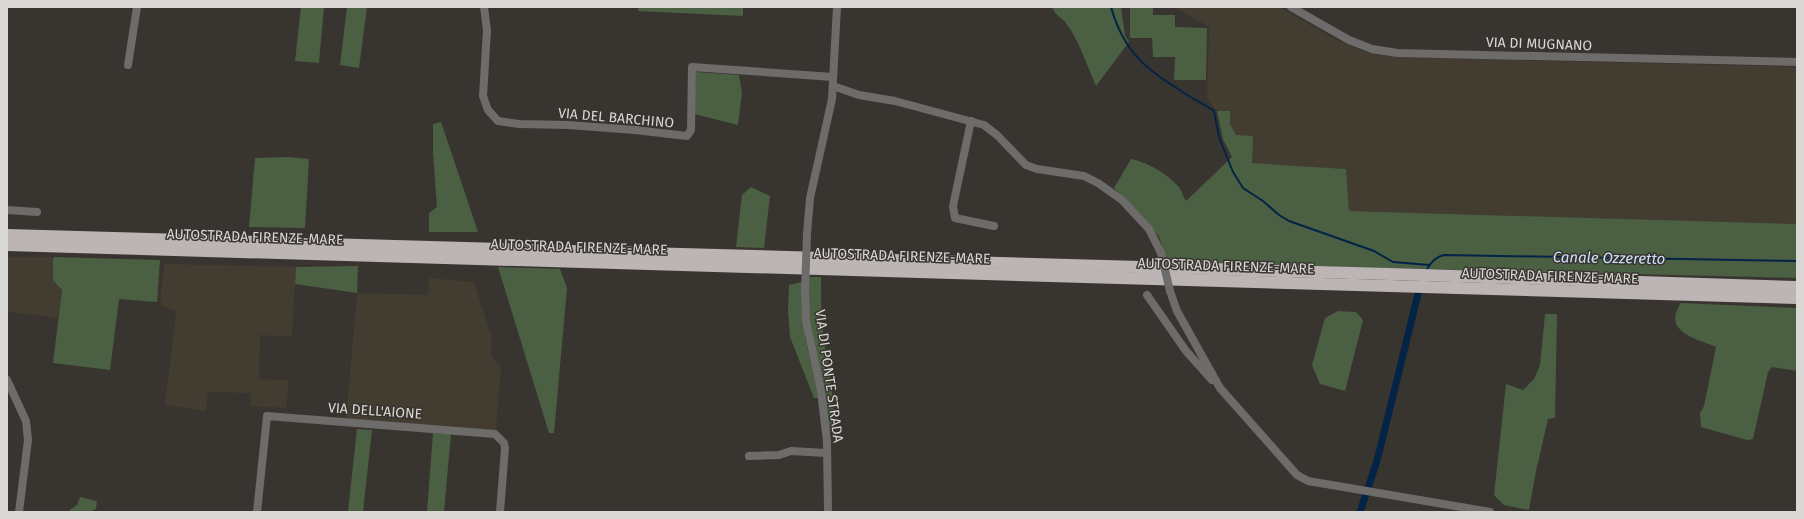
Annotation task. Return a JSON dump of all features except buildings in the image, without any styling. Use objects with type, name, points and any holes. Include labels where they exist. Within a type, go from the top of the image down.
[{"type":"highway","name":"AUTOSTRADA FIRENZE-MARE","points":[[7,235],[1797,287]]},
{"type":"highway","name":"AUTOSTRADA FIRENZE-MARE","points":[[7,245],[1797,298]]},
{"type":"street","points":[[128,65],[137,7]]},
{"type":"street","name":"VIA DEL BARCHINO","points":[[484,7],[487,30],[483,96],[488,110],[498,121],[519,124],[568,125],[635,130],[687,136],[691,130],[692,67],[833,81]]},
{"type":"street","name":"VIA DI PONTE STRADA","points":[[828,512],[827,442],[821,391],[806,321],[807,234],[810,198],[832,99],[837,7]]},
{"type":"street","name":"VIA DI MUGNANO","points":[[1291,7],[1349,40],[1372,49],[1397,53],[1797,62]]},
{"type":"street","points":[[833,81],[859,95],[895,100],[984,125],[997,135],[1026,165],[1037,169],[1084,176],[1098,183],[1122,200],[1149,229],[1161,253],[1170,291],[1177,311],[1220,388]]},
{"type":"street","points":[[971,121],[953,212],[955,218],[994,226]]},
{"type":"street","points":[[7,210],[38,212]]},
{"type":"street","points":[[1146,295],[1186,351],[1297,475],[1308,480],[1362,491],[1490,512]]},
{"type":"street","points":[[7,380],[26,421],[28,440],[19,512]]},
{"type":"street","name":"VIA DELL'AIONE","points":[[257,512],[267,416],[495,434],[504,443],[505,448],[500,512]]},
{"type":"street","points":[[749,456],[779,455],[792,451],[826,453]]},
{"type":"shaded area","points":[[1174,7],[1280,7],[1329,36],[1357,49],[1391,57],[1797,67],[1797,224],[1349,211],[1346,169],[1252,163],[1230,124],[1230,111],[1217,111],[1207,99],[1209,27]]},
{"type":"shaded area","points":[[7,257],[54,257],[53,261],[62,289],[58,318],[7,312]]},
{"type":"shaded area","points":[[164,264],[296,267],[292,337],[260,335],[259,379],[289,380],[286,408],[250,406],[250,393],[208,392],[206,411],[165,405],[176,311],[160,305]]},
{"type":"shaded area","points":[[429,278],[474,282],[491,336],[491,356],[501,367],[496,431],[346,420],[357,293],[428,295]]},
{"type":"green space","points":[[301,7],[324,7],[319,63],[295,61]]},
{"type":"green space","points":[[347,7],[367,7],[359,68],[340,65]]},
{"type":"green space","points":[[639,7],[743,7],[743,16],[638,11]]},
{"type":"green space","points":[[1052,7],[1121,7],[1125,35],[1129,42],[1096,86],[1071,30]]},
{"type":"green space","points":[[1130,7],[1153,7],[1153,15],[1175,15],[1175,27],[1207,28],[1206,80],[1174,80],[1175,57],[1153,57],[1152,38],[1130,38]]},
{"type":"green space","points":[[696,72],[739,75],[742,93],[738,125],[694,114]]},
{"type":"green space","points":[[1217,111],[1230,111],[1230,124],[1236,135],[1253,136],[1252,163],[1346,169],[1349,211],[1797,224],[1797,278],[1168,263],[1159,237],[1145,219],[1114,188],[1131,159],[1151,166],[1169,177],[1179,187],[1186,201],[1232,157],[1223,139]]},
{"type":"green space","points":[[441,122],[478,232],[429,232],[429,213],[437,207],[433,153],[433,124]]},
{"type":"green space","points":[[287,157],[309,159],[305,228],[249,227],[255,158]]},
{"type":"green space","points":[[751,187],[770,196],[764,248],[736,247],[742,195]]},
{"type":"green space","points":[[54,257],[160,260],[157,302],[119,299],[110,370],[53,363],[62,290],[53,280]]},
{"type":"green space","points":[[358,266],[357,293],[295,284],[296,267]]},
{"type":"green space","points":[[498,267],[560,269],[567,288],[554,433],[549,433]]},
{"type":"green space","points":[[808,277],[821,277],[821,312],[823,333],[833,399],[833,424],[830,433],[808,327]]},
{"type":"green space","points":[[802,282],[805,337],[819,398],[814,398],[790,337],[788,311],[789,285]]},
{"type":"green space","points":[[1681,303],[1797,308],[1797,371],[1772,367],[1768,372],[1753,439],[1747,440],[1701,427],[1700,413],[1704,406],[1716,347],[1691,337],[1678,328],[1675,321],[1676,313]]},
{"type":"green space","points":[[1338,311],[1356,312],[1363,320],[1345,391],[1320,384],[1312,365],[1325,318]]},
{"type":"green space","points":[[1545,314],[1557,314],[1555,418],[1548,419],[1529,510],[1504,505],[1494,495],[1506,384],[1523,390],[1534,379],[1540,365]]},
{"type":"green space","points":[[357,429],[372,430],[363,512],[348,511]]},
{"type":"green space","points":[[433,433],[451,434],[444,512],[427,512]]},
{"type":"green space","points":[[80,497],[97,501],[96,509],[89,512],[70,512],[70,510],[77,505]]},
{"type":"waterway","points":[[1111,7],[1124,39],[1141,62],[1164,80],[1214,111],[1219,137],[1233,172],[1243,188],[1289,221],[1374,251],[1393,262],[1429,265]]},
{"type":"waterway","name":"Canale Ozzeretto","points":[[1427,269],[1434,260],[1444,255],[1797,261]]},
{"type":"waterway","name":"Canale Ozzeretto","points":[[1360,512],[1377,461],[1418,294]]}]
